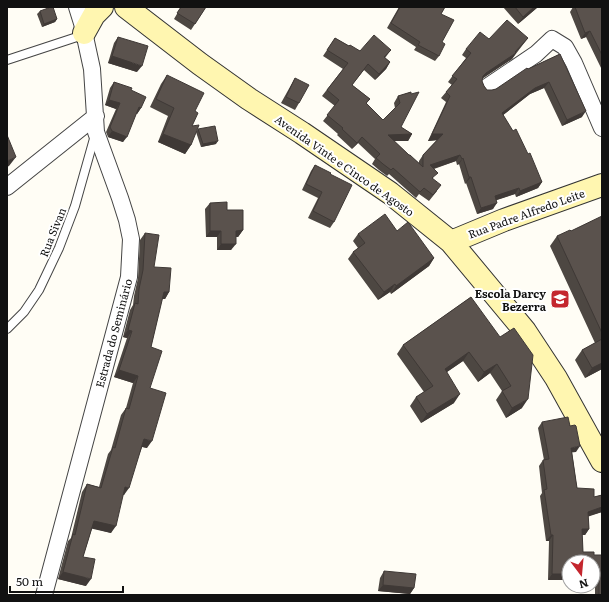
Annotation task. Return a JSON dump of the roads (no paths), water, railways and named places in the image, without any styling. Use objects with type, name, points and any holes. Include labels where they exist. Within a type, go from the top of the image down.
[{"type":"main road","points":[[83,30],[102,7]]},
{"type":"main road","name":"Avenida Vinte e Cinco de Agosto","points":[[126,7],[157,32],[249,99],[390,193],[451,242],[526,331],[556,378],[602,461]]},
{"type":"main road","name":"Avenida Vinte e Cinco de Agosto","points":[[140,7],[157,32]]},
{"type":"main road","name":"Rua Padre Alfredo Leite","points":[[451,242],[504,220],[602,185]]},
{"type":"street","name":"Estrada do Seminário","points":[[44,595],[129,277],[131,239],[120,198],[96,132],[92,69],[77,7]]},
{"type":"street","name":"Estrada do Seminário","points":[[83,30],[85,7]]},
{"type":"street","points":[[487,86],[536,54],[552,38],[565,47],[574,63],[602,128]]},
{"type":"street","points":[[7,187],[96,116]]},
{"type":"lane","points":[[7,60],[83,30]]},
{"type":"lane","name":"Rua Sivan","points":[[7,328],[24,312],[38,290],[59,248],[75,206],[96,132]]},
{"type":"place","name":"Escola Darcy Bezerra","points":[[560,299]]}]
